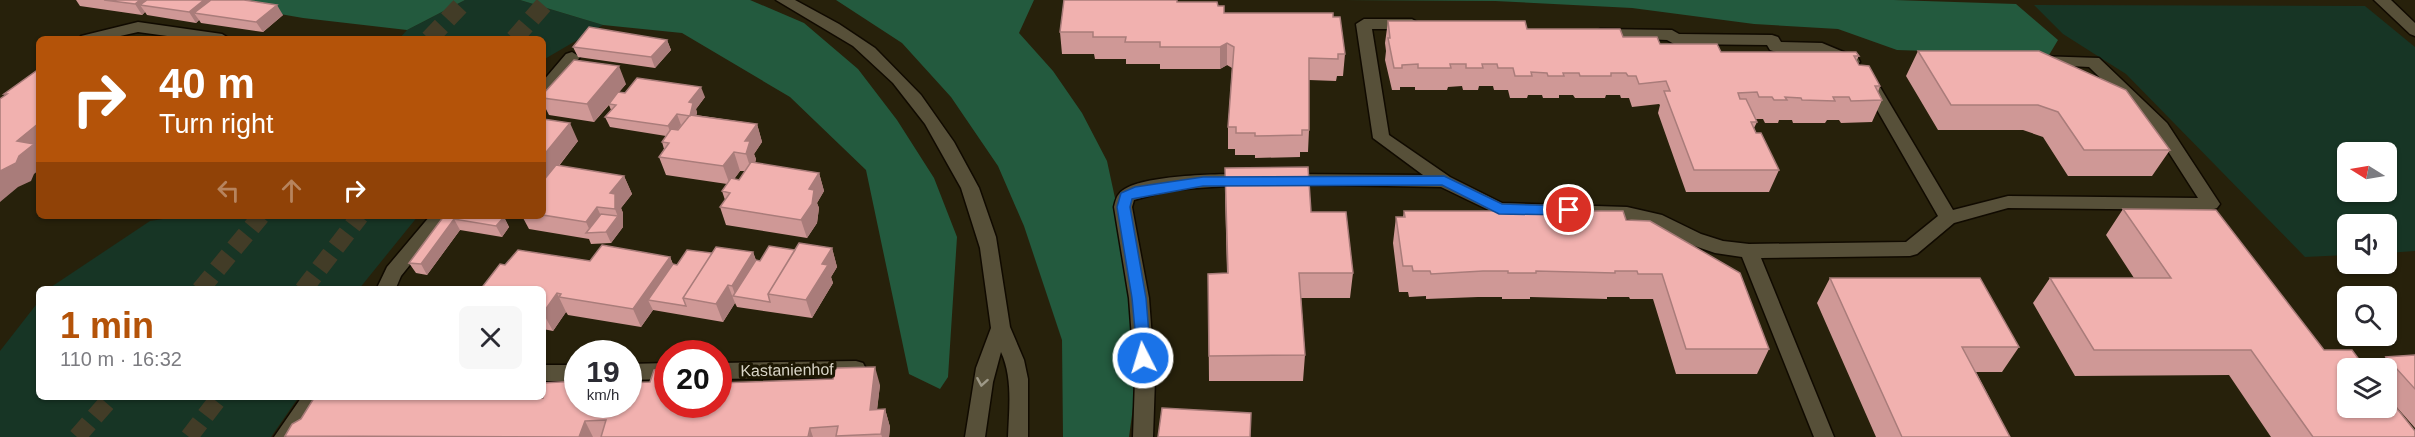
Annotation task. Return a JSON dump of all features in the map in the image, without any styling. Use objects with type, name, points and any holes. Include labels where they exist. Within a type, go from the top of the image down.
[{"type":"street","points":[[784,0],[832,27],[879,59],[924,109],[965,176],[986,236],[994,273],[1000,329],[1014,361],[1020,397],[1018,437]]},
{"type":"street","points":[[2382,0],[2415,31]]},
{"type":"street","points":[[1434,24],[1364,24],[1381,138],[1444,181],[1499,209],[1627,213],[1656,220],[1695,239],[1722,248],[1749,251],[1910,249],[1948,218],[2008,202],[2211,204],[2161,127],[2092,62],[2024,61]]},
{"type":"street","points":[[100,36],[138,27],[201,36]]},
{"type":"street","points":[[1584,34],[1672,34],[1674,39],[1772,40],[1776,48],[1822,48],[1860,66],[1948,218]]},
{"type":"street","points":[[546,88],[572,57]]},
{"type":"street","points":[[1143,437],[1145,379],[1139,298],[1123,207],[1126,196],[1139,190],[1203,182],[1444,181]]},
{"type":"street","points":[[387,286],[394,272],[438,219]]},
{"type":"street","points":[[1749,251],[1824,437]]},
{"type":"street","points":[[975,437],[982,378],[990,349],[1000,329]]},
{"type":"street","name":"Kastanienhof","points":[[732,371],[856,369]]},
{"type":"street","points":[[546,373],[564,373]]},
{"type":"street","points":[[284,437],[311,400]]},
{"type":"green space","points":[[198,0],[465,0],[407,30],[303,18]]},
{"type":"green space","points":[[465,0],[520,0],[603,25],[546,58],[546,36],[402,36],[407,30]]},
{"type":"green space","points":[[520,0],[750,0],[804,23],[858,69],[897,120],[934,178],[957,237],[948,377],[940,389],[909,374],[866,170],[790,97],[682,33],[603,25]]},
{"type":"green space","points":[[836,0],[1034,0],[1019,33],[1053,71],[1082,113],[1107,161],[1132,298],[1137,378],[1129,437],[1063,437],[1062,340],[1024,226],[998,166],[951,97],[902,43]]},
{"type":"green space","points":[[1344,0],[1894,0],[2016,4],[2058,40],[2049,55],[1897,50],[1838,29],[1754,24],[1632,8],[1495,1]]},
{"type":"green space","points":[[2034,5],[2365,6],[2415,47],[2415,251],[2397,252],[2397,214],[2337,214],[2337,255],[2305,257],[2126,74],[2063,34]]},
{"type":"green space","points":[[163,219],[416,219],[361,286],[52,286],[150,221]]},
{"type":"green space","points":[[36,305],[36,400],[297,400],[271,437],[0,437],[0,351]]},
{"type":"building","points":[[104,0],[140,0],[135,4]]},
{"type":"building","points":[[147,0],[204,0],[189,12],[140,5]]},
{"type":"building","points":[[211,0],[244,0],[277,5],[256,22],[194,13]]},
{"type":"building","points":[[1064,0],[1177,0],[1177,2],[1217,2],[1218,6],[1224,6],[1224,13],[1333,13],[1333,17],[1340,17],[1345,54],[1338,54],[1338,59],[1309,58],[1309,130],[1302,130],[1302,135],[1255,136],[1255,133],[1236,133],[1236,127],[1228,127],[1234,47],[1227,43],[1220,47],[1160,47],[1160,42],[1125,42],[1126,37],[1093,37],[1093,32],[1060,32]]},
{"type":"building","points":[[1388,21],[1525,21],[1527,29],[1620,29],[1623,37],[1657,37],[1660,44],[1717,44],[1721,52],[1856,52],[1859,56],[1854,56],[1859,65],[1869,66],[1880,86],[1875,86],[1882,100],[1851,101],[1849,97],[1833,97],[1835,101],[1802,100],[1785,97],[1787,100],[1774,100],[1772,97],[1759,97],[1757,92],[1738,93],[1740,99],[1746,99],[1757,122],[1751,122],[1756,133],[1761,133],[1779,170],[1694,170],[1664,91],[1670,91],[1666,81],[1639,84],[1636,76],[1628,76],[1626,73],[1611,73],[1611,76],[1580,76],[1579,73],[1563,73],[1564,76],[1548,76],[1547,73],[1531,72],[1532,76],[1515,76],[1513,68],[1498,68],[1497,64],[1482,64],[1483,68],[1466,68],[1466,64],[1450,64],[1451,68],[1418,68],[1418,64],[1394,68],[1388,38],[1390,38]]},
{"type":"building","points":[[589,27],[667,40],[651,57],[573,47]]},
{"type":"building","points":[[1918,51],[2039,51],[2126,90],[2170,150],[2084,150],[2058,112],[2038,105],[1951,105]]},
{"type":"building","points":[[574,60],[619,66],[587,104],[546,98],[546,91]]},
{"type":"building","points":[[36,71],[36,125],[17,141],[34,144],[19,156],[16,163],[0,171],[0,99],[7,94],[4,94]]},
{"type":"building","points":[[637,78],[701,87],[689,102],[693,103],[690,116],[677,114],[668,126],[605,117],[616,105],[609,104],[618,92],[625,93]]},
{"type":"building","points":[[690,115],[757,124],[745,141],[750,141],[746,154],[734,152],[723,166],[659,157],[669,143],[662,142],[671,129],[678,130]]},
{"type":"building","points":[[546,119],[570,123],[546,152]]},
{"type":"building","points":[[751,162],[819,173],[809,189],[814,190],[812,204],[801,220],[720,207],[730,193],[722,191],[731,178],[739,180]]},
{"type":"building","points":[[556,165],[624,176],[610,193],[615,194],[615,209],[597,207],[586,222],[546,215],[546,177]]},
{"type":"building","points":[[1308,167],[1311,212],[1346,212],[1353,273],[1299,273],[1305,355],[1209,356],[1208,274],[1228,273],[1225,168]]},
{"type":"building","points":[[2123,209],[2216,210],[2324,350],[2352,350],[2358,358],[2337,358],[2337,418],[2397,418],[2397,409],[2415,431],[2415,437],[2313,437],[2251,350],[2094,350],[2050,278],[2171,278]]},
{"type":"building","points":[[1404,211],[1623,211],[1626,220],[1650,221],[1740,273],[1769,349],[1686,349],[1662,274],[1638,274],[1637,271],[1508,273],[1508,271],[1483,271],[1431,274],[1430,271],[1413,271],[1412,266],[1403,266],[1396,217],[1405,217]]},
{"type":"building","points":[[601,214],[618,216],[606,232],[586,233]]},
{"type":"building","points":[[442,219],[454,219],[421,264],[409,263]]},
{"type":"building","points":[[454,219],[502,219],[496,226]]},
{"type":"building","points":[[799,243],[832,248],[822,264],[828,265],[806,300],[768,294]]},
{"type":"building","points":[[602,245],[670,257],[633,309],[559,297],[561,294],[557,293],[546,309],[546,286],[483,286],[500,264],[505,265],[518,250],[590,261]]},
{"type":"building","points":[[769,246],[795,250],[768,294],[770,302],[733,296],[756,260],[760,261]]},
{"type":"building","points":[[716,247],[753,252],[732,286],[728,285],[716,304],[683,298]]},
{"type":"building","points":[[687,250],[712,253],[683,298],[686,306],[648,300],[673,264],[677,265]]},
{"type":"building","points":[[1830,278],[1980,278],[2019,347],[1962,347],[2010,437],[1902,437]]},
{"type":"building","points":[[2415,355],[2415,389],[2397,369],[2397,358],[2386,357]]},
{"type":"building","points":[[875,367],[870,410],[885,409],[881,434],[836,436],[838,426],[810,428],[808,437],[601,437],[606,420],[585,421],[579,437],[285,436],[292,424],[301,419],[313,400],[546,400],[546,383],[564,382],[564,418],[642,418],[642,382],[650,382],[654,370],[654,418],[732,418],[732,383],[833,379],[836,368]]},
{"type":"building","points":[[1162,408],[1251,413],[1250,437],[1158,437]]},
{"type":"tunnel","points":[[432,36],[466,0]]},
{"type":"tunnel","points":[[517,36],[548,0]]},
{"type":"tunnel","points":[[203,286],[259,219]]},
{"type":"tunnel","points":[[306,286],[358,219]]},
{"type":"tunnel","points":[[77,437],[109,400]]},
{"type":"tunnel","points":[[189,437],[217,400]]},
{"type":"route","points":[[1143,358],[1139,298],[1123,207],[1126,196],[1139,190],[1184,183],[1247,180],[1444,181],[1499,209],[1569,210]]}]
